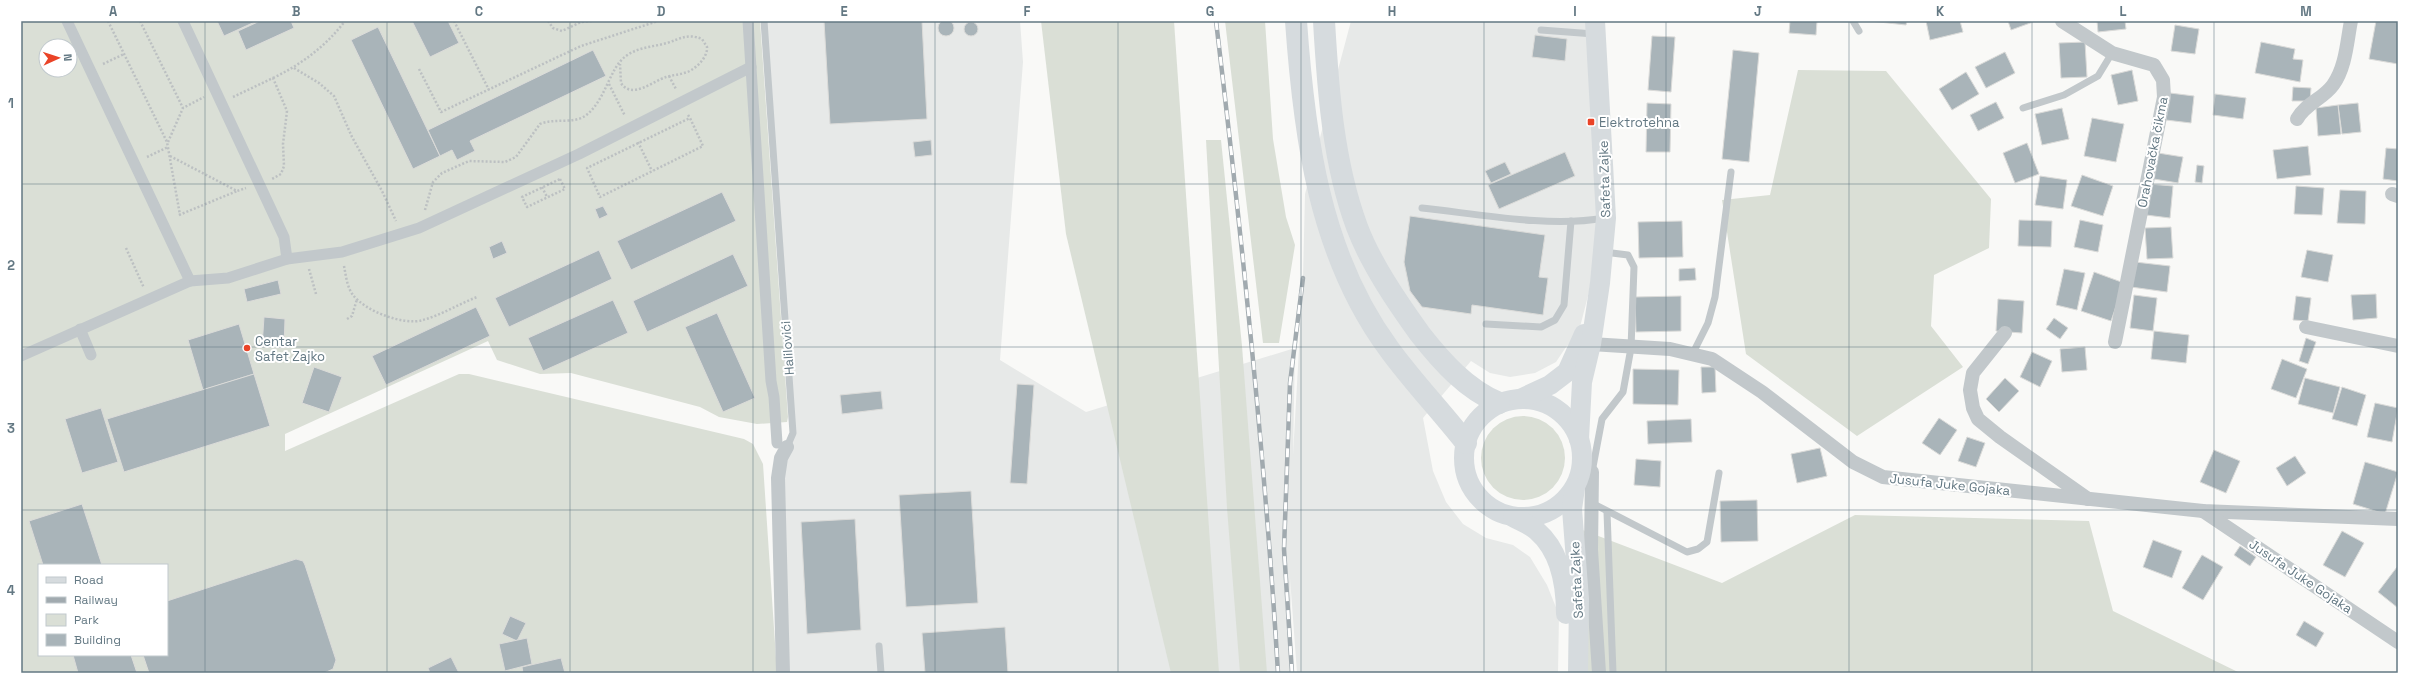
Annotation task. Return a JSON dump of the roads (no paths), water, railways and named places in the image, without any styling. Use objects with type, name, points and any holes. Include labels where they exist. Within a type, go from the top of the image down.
[{"type":"highway","points":[[1296,21],[1300,69],[1311,155],[1326,223],[1336,250],[1349,280],[1388,349],[1442,411],[1466,443]]},
{"type":"highway","points":[[1324,21],[1327,68],[1337,148],[1346,194],[1358,228],[1376,265],[1410,320],[1430,346],[1466,385],[1480,395],[1509,401]]},
{"type":"main road","name":"Safeta Zajke","points":[[1579,439],[1582,382],[1591,344],[1594,313],[1604,252],[1606,218],[1595,27]]},
{"type":"main road","name":"Safeta Zajke","points":[[1566,673],[1566,602],[1561,572],[1551,549],[1537,531],[1513,517],[1494,511],[1479,499],[1468,482],[1464,463],[1466,443],[1472,428],[1483,415],[1509,401],[1550,385],[1567,372],[1594,313]]},
{"type":"main road","name":"Safeta Zajke","points":[[1509,401],[1545,403],[1566,417],[1579,439],[1587,467],[1581,472],[1568,498],[1548,512],[1537,516],[1513,517]]},
{"type":"main road","name":"Safeta Zajke","points":[[1574,488],[1572,509],[1579,599],[1578,673]]},
{"type":"street","points":[[67,21],[190,281]]},
{"type":"street","points":[[182,21],[284,237],[287,258]]},
{"type":"street","points":[[748,21],[771,381],[782,445]]},
{"type":"street","name":"Orahovačka čikma","points":[[2062,21],[2112,53],[2154,66],[2163,80],[2164,97],[2115,342]]},
{"type":"street","points":[[2297,119],[2303,108],[2333,85],[2342,68],[2350,21]]},
{"type":"street","points":[[21,356],[190,281],[228,278],[287,258],[342,252],[419,228],[579,154],[751,67]]},
{"type":"street","points":[[2306,327],[2398,346]]},
{"type":"street","points":[[80,329],[91,355]]},
{"type":"street","points":[[2005,333],[1973,373],[1970,390],[1973,408],[1978,419],[2000,437],[2090,500]]},
{"type":"street","name":"Jusufa Juke Gojaka","points":[[1591,344],[1631,348],[1670,349],[1712,359],[1762,392],[1853,462],[1883,477],[2203,511],[2398,519]]},
{"type":"street","name":"Halilovići","points":[[782,445],[778,478],[783,673]]},
{"type":"street","points":[[1587,467],[1599,673]]},
{"type":"street","name":"Jusufa Juke Gojaka","points":[[2203,511],[2398,642]]},
{"type":"lane","name":"Halilovići","points":[[764,21],[793,433],[782,445]]},
{"type":"lane","points":[[1853,21],[1858,31]]},
{"type":"lane","points":[[1541,30],[1595,27]]},
{"type":"lane","points":[[2024,108],[2064,95],[2098,76],[2112,53]]},
{"type":"lane","points":[[1693,354],[1708,323],[1715,297],[1732,172]]},
{"type":"lane","points":[[1422,208],[1536,220],[1590,221],[1606,218]]},
{"type":"lane","points":[[1486,324],[1540,327],[1555,320],[1564,306],[1571,220]]},
{"type":"lane","points":[[1587,467],[1602,419],[1623,392],[1631,348],[1634,267],[1628,255],[1604,252]]},
{"type":"lane","points":[[1590,502],[1686,552],[1698,549],[1707,542],[1719,474]]},
{"type":"lane","points":[[1608,512],[1613,673]]},
{"type":"lane","points":[[879,646],[881,673]]},
{"type":"railway","points":[[1216,21],[1235,184],[1260,428],[1278,673]]},
{"type":"railway","points":[[1292,673],[1284,549],[1290,383],[1303,278]]},
{"type":"place","name":"Elektrotehna","points":[[1591,122]]},
{"type":"place","name":"Centar Safet Zajko","points":[[247,348]]}]
